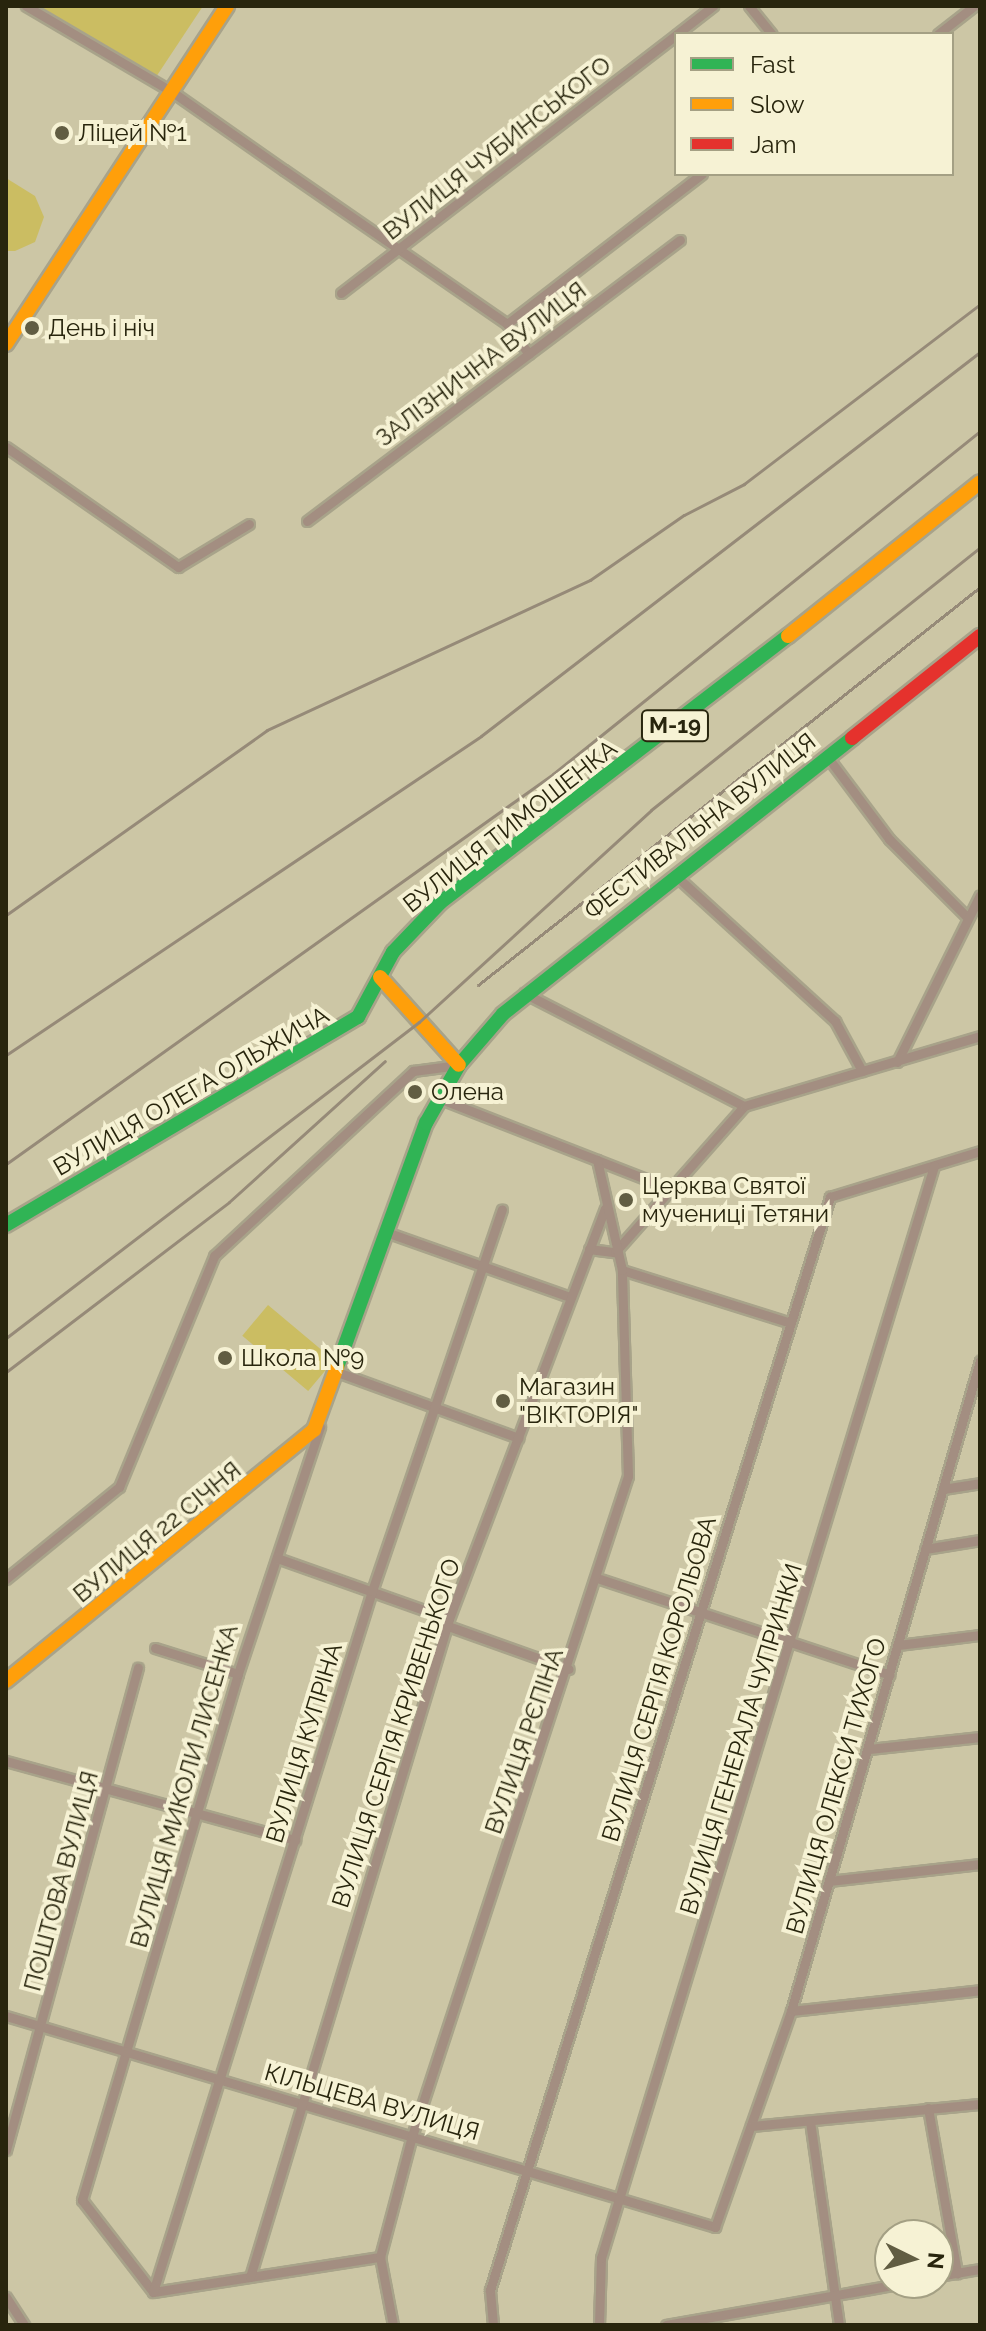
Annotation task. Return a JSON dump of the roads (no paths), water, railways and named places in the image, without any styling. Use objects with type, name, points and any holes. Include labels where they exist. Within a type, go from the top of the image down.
[{"type":"main road","points":[[6,344],[227,6]]},
{"type":"main road","name":"ВУЛИЦЯ ТИМОШЕНКА","points":[[380,977],[404,937],[441,902],[662,737],[980,482]]},
{"type":"main road","name":"ФЕСТИВАЛЬНА ВУЛИЦЯ","points":[[459,1065],[524,993],[980,636]]},
{"type":"main road","points":[[380,977],[459,1065]]},
{"type":"main road","name":"ВУЛИЦЯ ОЛЕГА ОЛЬЖИЧА","points":[[6,1225],[341,1030],[367,1006],[380,977]]},
{"type":"main road","name":"ВУЛИЦЯ МИКОЛИ ЛИСЕНКА","points":[[327,1409],[386,1232],[438,1098],[459,1065]]},
{"type":"main road","name":"ВУЛИЦЯ 22 СІЧНЯ","points":[[6,1681],[307,1439],[327,1409]]},
{"type":"street","points":[[26,6],[171,91],[507,324],[529,354]]},
{"type":"street","name":"ВУЛИЦЯ ЧУБИНСЬКОГО","points":[[679,32],[713,6]]},
{"type":"street","points":[[749,6],[770,32]]},
{"type":"street","points":[[941,32],[974,6]]},
{"type":"street","name":"ВУЛИЦЯ ЧУБИНСЬКОГО","points":[[341,293],[674,36]]},
{"type":"street","points":[[507,324],[699,176]]},
{"type":"street","name":"ЗАЛІЗНИЧНА ВУЛИЦЯ","points":[[307,521],[680,240]]},
{"type":"street","points":[[6,447],[178,567],[249,524]]},
{"type":"street","points":[[826,755],[889,839],[966,916]]},
{"type":"street","points":[[675,875],[835,1021],[862,1071]]},
{"type":"street","points":[[897,1062],[966,916],[980,895]]},
{"type":"street","points":[[524,993],[744,1106]]},
{"type":"street","points":[[589,1249],[615,1252],[744,1106],[980,1036]]},
{"type":"street","points":[[6,1579],[119,1487],[214,1256],[413,1071],[459,1065]]},
{"type":"street","points":[[438,1098],[669,1188]]},
{"type":"street","name":"ВУЛИЦЯ СЕРГІЯ КОРОЛЬОВА","points":[[493,2325],[490,2290],[830,1197],[980,1151]]},
{"type":"street","name":"ВУЛИЦЯ РЄПІНА","points":[[393,2325],[380,2257],[412,2136],[600,1579],[628,1476],[622,1270],[605,1209],[597,1160]]},
{"type":"street","name":"ВУЛИЦЯ ГЕНЕРАЛА ЧУПРИНКИ","points":[[599,2325],[597,2276],[792,1642],[934,1166]]},
{"type":"street","name":"ВУЛИЦЯ СЕРГІЯ КРИВЕНЬКОГО","points":[[250,2277],[308,2103],[449,1622],[605,1209]]},
{"type":"street","name":"ВУЛИЦЯ КУПРІНА","points":[[153,2292],[372,1591],[502,1210]]},
{"type":"street","points":[[386,1232],[570,1297]]},
{"type":"street","points":[[622,1270],[791,1323]]},
{"type":"street","name":"ВУЛИЦЯ ОЛЕКСИ ТИХОГО","points":[[721,2219],[791,2011],[980,1361]]},
{"type":"street","points":[[340,1373],[519,1438]]},
{"type":"street","name":"ВУЛИЦЯ МИКОЛИ ЛИСЕНКА","points":[[153,2292],[82,2200],[129,2053],[238,1674],[327,1409]]},
{"type":"street","points":[[943,1489],[980,1483]]},
{"type":"street","points":[[925,1549],[980,1540]]},
{"type":"street","points":[[277,1558],[372,1591],[569,1669]]},
{"type":"street","points":[[600,1579],[890,1675]]},
{"type":"street","points":[[898,1645],[980,1635]]},
{"type":"street","points":[[155,1648],[238,1674]]},
{"type":"street","name":"ПОШТОВА ВУЛИЦЯ","points":[[6,2150],[109,1788],[138,1668]]},
{"type":"street","points":[[869,1749],[980,1737]]},
{"type":"street","points":[[6,1761],[295,1840]]},
{"type":"street","points":[[829,1881],[980,1864]]},
{"type":"street","points":[[791,2011],[980,1990]]},
{"type":"street","name":"КІЛЬЦЕВА ВУЛИЦЯ","points":[[6,2016],[527,2169],[702,2226],[721,2219]]},
{"type":"street","points":[[751,2126],[980,2104]]},
{"type":"street","points":[[928,2108],[957,2273]]},
{"type":"street","points":[[810,2121],[839,2325]]},
{"type":"street","points":[[153,2292],[380,2257]]},
{"type":"street","points":[[954,2273],[980,2269]]},
{"type":"street","points":[[666,2325],[874,2289]]},
{"type":"street","points":[[6,2297],[24,2325]]},
{"type":"railway","points":[[6,915],[267,730],[590,580],[684,515],[744,484],[980,304]]},
{"type":"railway","points":[[6,1055],[481,736],[980,352]]},
{"type":"railway","points":[[6,1164],[553,774],[980,431]]},
{"type":"railway","points":[[6,1338],[419,1022],[651,810],[980,547]]},
{"type":"railway","points":[[478,985],[980,587]]},
{"type":"railway","points":[[6,1372],[229,1202],[385,1061]]},
{"type":"place","name":"Ліцей №1","points":[[62,133]]},
{"type":"place","name":"День і ніч","points":[[32,328]]},
{"type":"place","name":"Олена","points":[[415,1092]]},
{"type":"place","name":"Церква Святої мучениці Тетяни","points":[[626,1200]]},
{"type":"place","name":"Школа №9","points":[[225,1358]]},
{"type":"place","name":"Магазин \"ВІКТОРІЯ\"","points":[[503,1401]]}]
